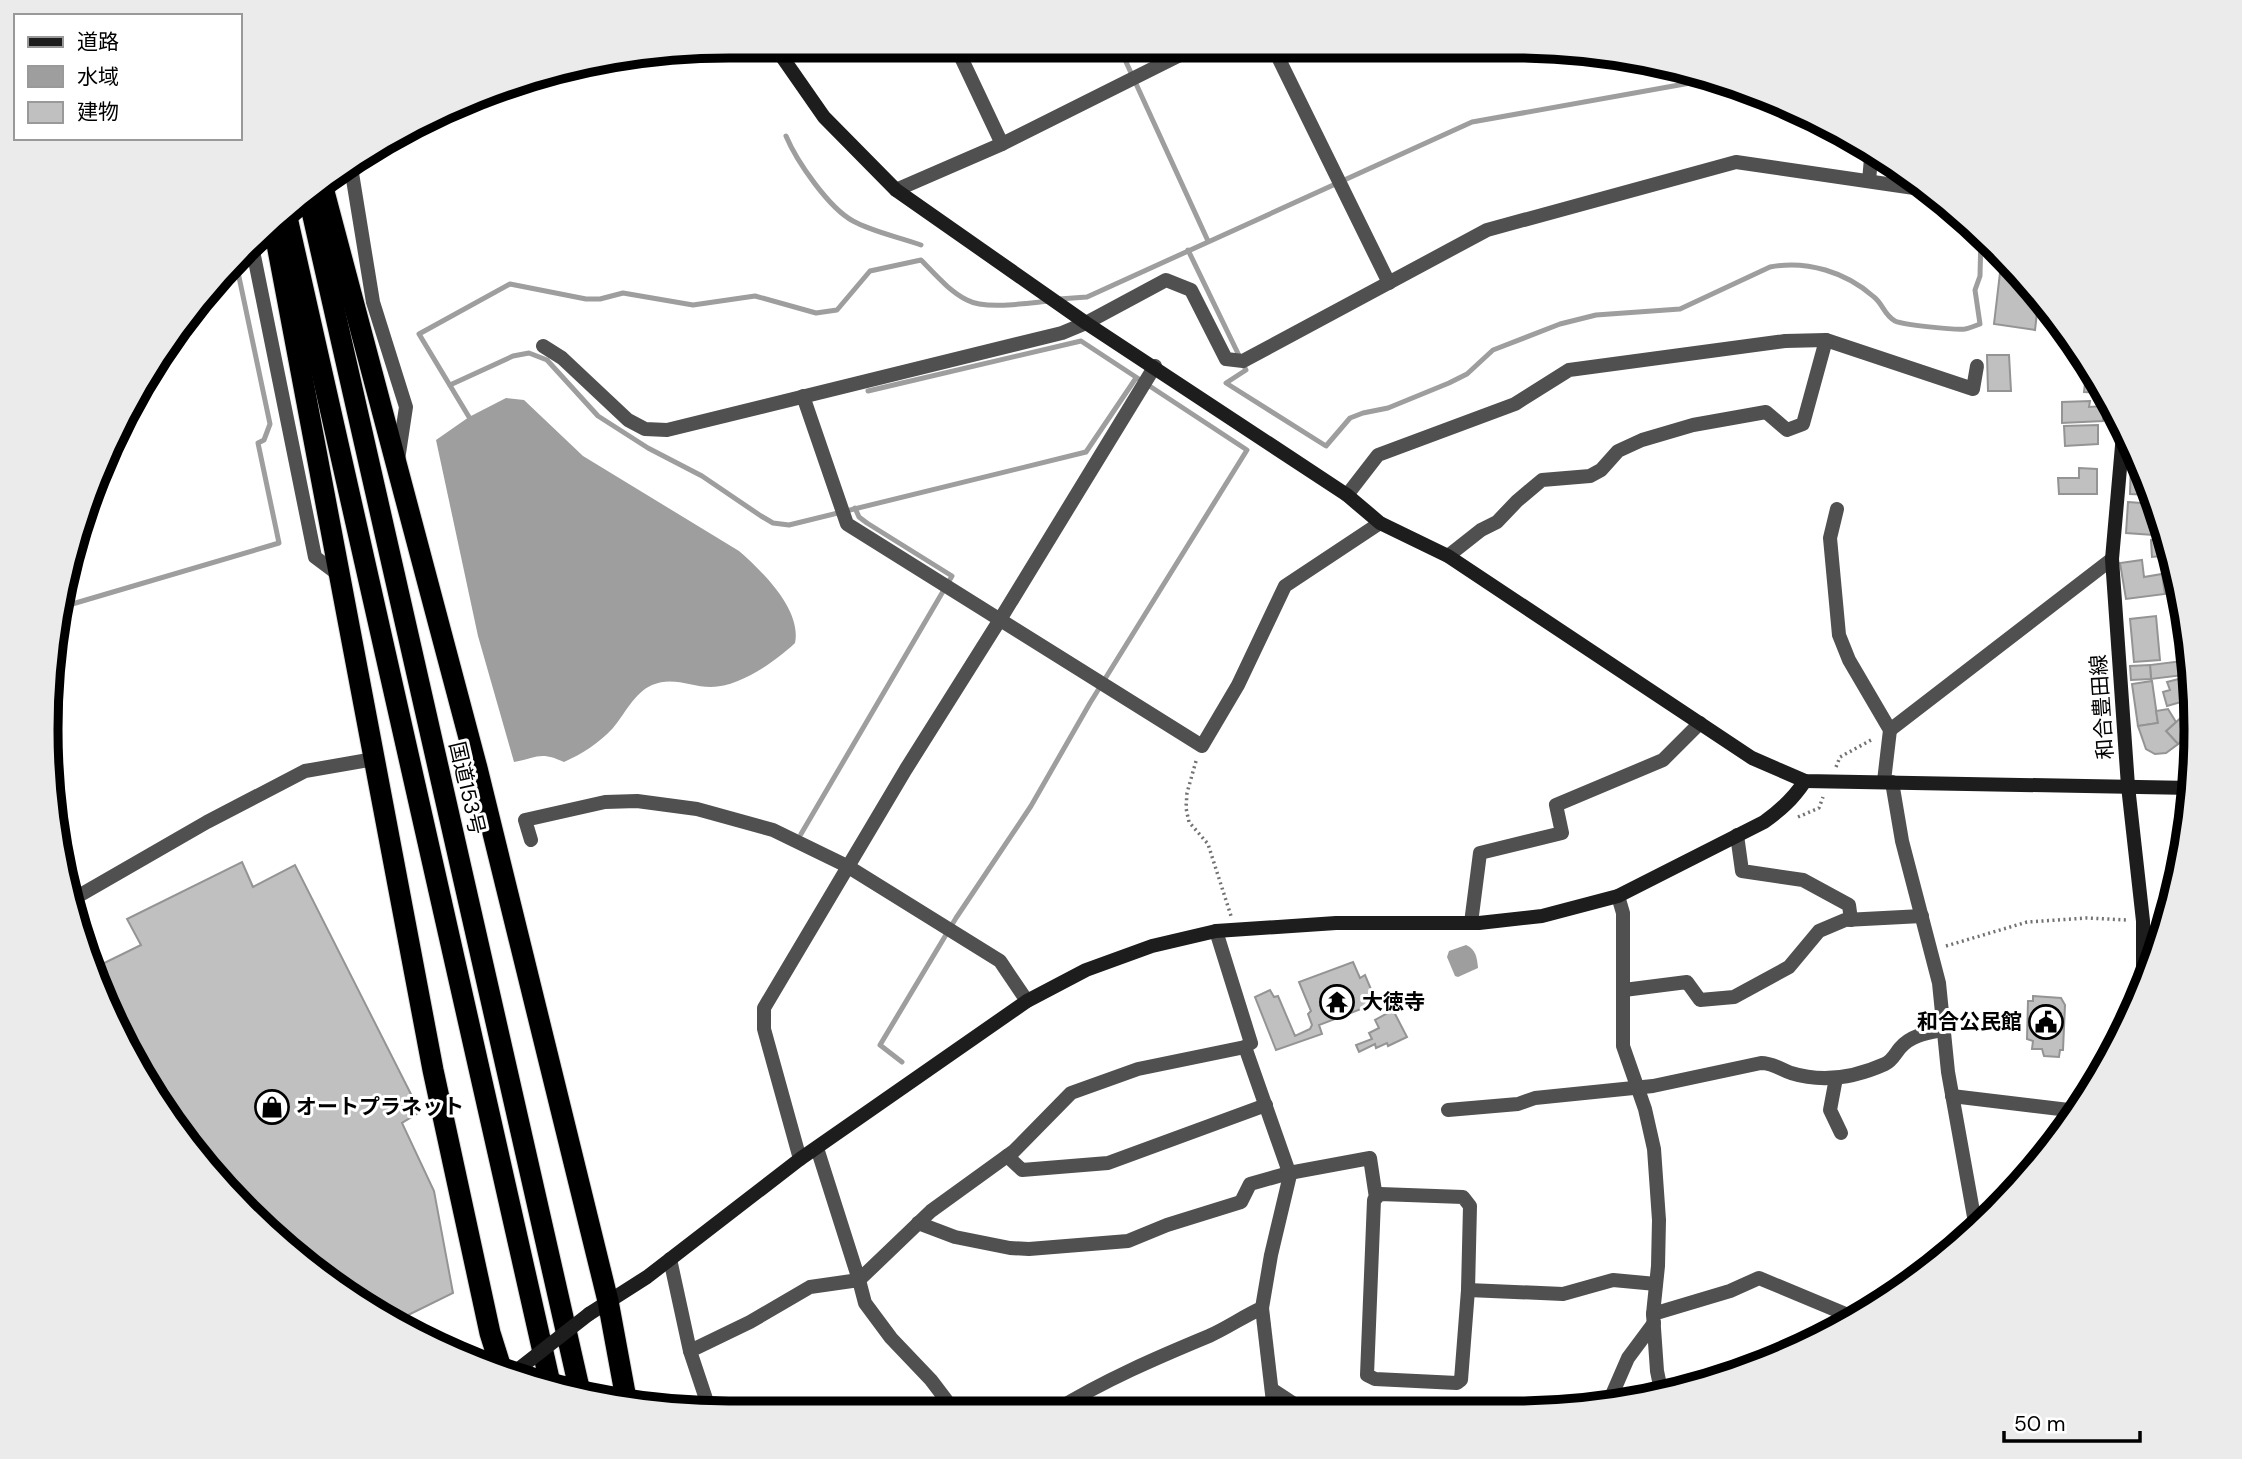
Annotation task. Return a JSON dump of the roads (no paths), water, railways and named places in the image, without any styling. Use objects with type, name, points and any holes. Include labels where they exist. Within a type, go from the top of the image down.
[{"type":"highway","points":[[325,194],[477,768],[608,1301],[625,1393]]},
{"type":"highway","name":"国道153号","points":[[311,205],[578,1383]]},
{"type":"highway","points":[[288,223],[548,1376]]},
{"type":"highway","points":[[275,235],[433,1070],[490,1333],[506,1363]]},
{"type":"street","points":[[783,58],[824,117],[896,190],[1087,323],[1347,495],[1380,523],[1448,556],[1752,758],[1805,781],[2182,788]]},
{"type":"street","points":[[961,58],[1002,144]]},
{"type":"street","points":[[896,190],[1002,144],[1174,58]]},
{"type":"street","points":[[1278,58],[1389,283]]},
{"type":"street","points":[[543,346],[562,358],[628,420],[645,429],[667,430],[1062,334],[1166,280],[1191,290],[1226,359],[1243,361],[1487,230],[1736,162],[1907,187]]},
{"type":"street","points":[[1869,181],[1871,162]]},
{"type":"street","points":[[352,174],[373,303],[406,407],[397,466]]},
{"type":"street","points":[[254,256],[315,557],[339,575]]},
{"type":"street","points":[[1347,495],[1378,455],[1515,404],[1569,370],[1785,341],[1826,340],[1973,388],[1978,366]]},
{"type":"street","points":[[1448,556],[1481,530],[1497,522],[1517,500],[1542,480],[1590,476],[1601,470],[1618,451],[1642,440],[1693,425],[1766,412],[1787,430],[1803,424],[1826,340]]},
{"type":"street","points":[[800,1159],[764,1028],[764,1008],[906,769],[1155,366]]},
{"type":"street","points":[[803,396],[848,524],[1202,746],[1238,685],[1285,586],[1380,523]]},
{"type":"street","name":"和合豊田線","points":[[2122,447],[2112,559],[2128,786],[2143,921],[2143,961]]},
{"type":"street","points":[[1837,509],[1830,538],[1839,635],[1849,660],[1890,730],[1888,782],[1939,982],[1952,1096],[1974,1217]]},
{"type":"street","points":[[1890,730],[2112,559]]},
{"type":"street","points":[[1471,923],[1480,853],[1562,833],[1556,805],[1662,760],[1700,723]]},
{"type":"street","points":[[79,896],[218,816],[305,771],[344,762],[374,759]]},
{"type":"street","points":[[518,1367],[589,1314],[647,1277],[800,1159],[1027,1002],[1086,970],[1152,946],[1216,932],[1336,923],[1471,923],[1542,916],[1618,896],[1737,835],[1783,809],[1805,781]]},
{"type":"street","points":[[531,840],[525,820],[605,802],[637,801],[697,809],[773,830],[847,866],[1000,961],[1027,1002]]},
{"type":"street","points":[[1737,835],[1742,871],[1803,880],[1849,905],[1851,920]]},
{"type":"street","points":[[1618,896],[1623,913],[1623,1046],[1638,1087],[1654,1149],[1659,1220],[1654,1319],[1661,1384]]},
{"type":"street","points":[[1623,990],[1687,982],[1700,1000],[1734,997],[1789,967],[1819,931],[1845,920],[1922,916]]},
{"type":"street","points":[[690,1352],[750,1322],[810,1287],[859,1280],[945,1199],[1007,1156],[1071,1093],[1138,1069],[1245,1047],[1251,1043],[1216,932]]},
{"type":"street","points":[[1448,1110],[1518,1104],[1535,1098],[1638,1087],[1702,1077],[1760,1063],[1771,1063],[1791,1073],[1836,1078],[1889,1063],[1908,1040],[1922,1033],[1943,1030]]},
{"type":"street","points":[[1245,1047],[1289,1173],[1262,1308],[1274,1401]]},
{"type":"street","points":[[1836,1078],[1830,1110],[1841,1133]]},
{"type":"street","points":[[1952,1096],[2066,1110]]},
{"type":"street","points":[[1007,1156],[1022,1170],[1108,1163],[1265,1105]]},
{"type":"street","points":[[817,1148],[864,1303],[947,1401]]},
{"type":"street","points":[[918,1223],[955,1237],[1010,1248],[1128,1241],[1167,1225],[1241,1202],[1250,1184],[1289,1173],[1370,1158],[1376,1198]]},
{"type":"street","points":[[1380,1194],[1463,1197],[1470,1206],[1468,1290],[1461,1380],[1457,1383],[1375,1379],[1367,1374],[1374,1200],[1380,1194]]},
{"type":"street","points":[[670,1259],[690,1352],[706,1400]]},
{"type":"street","points":[[1612,1394],[1628,1358],[1654,1319],[1759,1278],[1844,1313]]},
{"type":"street","points":[[1468,1290],[1563,1294],[1613,1280],[1657,1284]]},
{"type":"street","points":[[1073,1401],[1150,1360],[1212,1335],[1262,1308]]},
{"type":"street","points":[[1273,1390],[1290,1401]]},
{"type":"water","points":[[506,398],[524,400],[583,456],[739,551],[769,580],[786,605],[796,630],[795,643],[767,665],[733,683],[711,687],[675,682],[652,685],[635,698],[602,739],[564,762],[544,756],[514,762],[478,636],[436,440],[469,417]]},
{"type":"water","points":[[1466,945],[1474,951],[1478,968],[1458,977],[1455,976],[1447,957],[1449,951]]},
{"type":"waterway","points":[[1124,58],[1208,241]]},
{"type":"waterway","points":[[1059,299],[1087,297],[1472,122],[1692,83]]},
{"type":"waterway","points":[[786,136],[815,183],[844,215],[869,228],[921,245]]},
{"type":"waterway","points":[[1188,250],[1246,370],[1226,383],[1326,446],[1350,418],[1388,408],[1449,383],[1467,374],[1493,350],[1560,324],[1596,315],[1680,309],[1770,267],[1798,265],[1839,275],[1863,288],[1877,300],[1891,319],[1900,323],[1951,329],[1971,328],[1980,324],[1975,290],[1980,276],[1981,249]]},
{"type":"waterway","points":[[469,417],[419,334],[510,284],[586,299],[600,299],[623,293],[693,305],[755,296],[816,313],[837,310],[870,271],[921,260],[954,292],[975,303],[1007,305],[1049,301]]},
{"type":"waterway","points":[[70,605],[279,543],[258,443],[264,440],[270,424],[238,272]]},
{"type":"waterway","points":[[868,391],[1081,341],[1247,450],[1090,703],[1031,806],[956,918],[880,1045],[902,1062]]},
{"type":"waterway","points":[[450,385],[513,356],[529,353],[547,360],[598,416],[648,448],[702,476],[773,523],[789,525],[1086,452],[1136,378]]},
{"type":"waterway","points":[[801,834],[952,576],[867,523],[859,517],[855,508]]},
{"type":"place","name":"大徳寺","points":[[1337,1002]]},
{"type":"place","name":"和合公民館","points":[[2046,1022]]},
{"type":"place","name":"オートプラネット","points":[[272,1107]]}]
